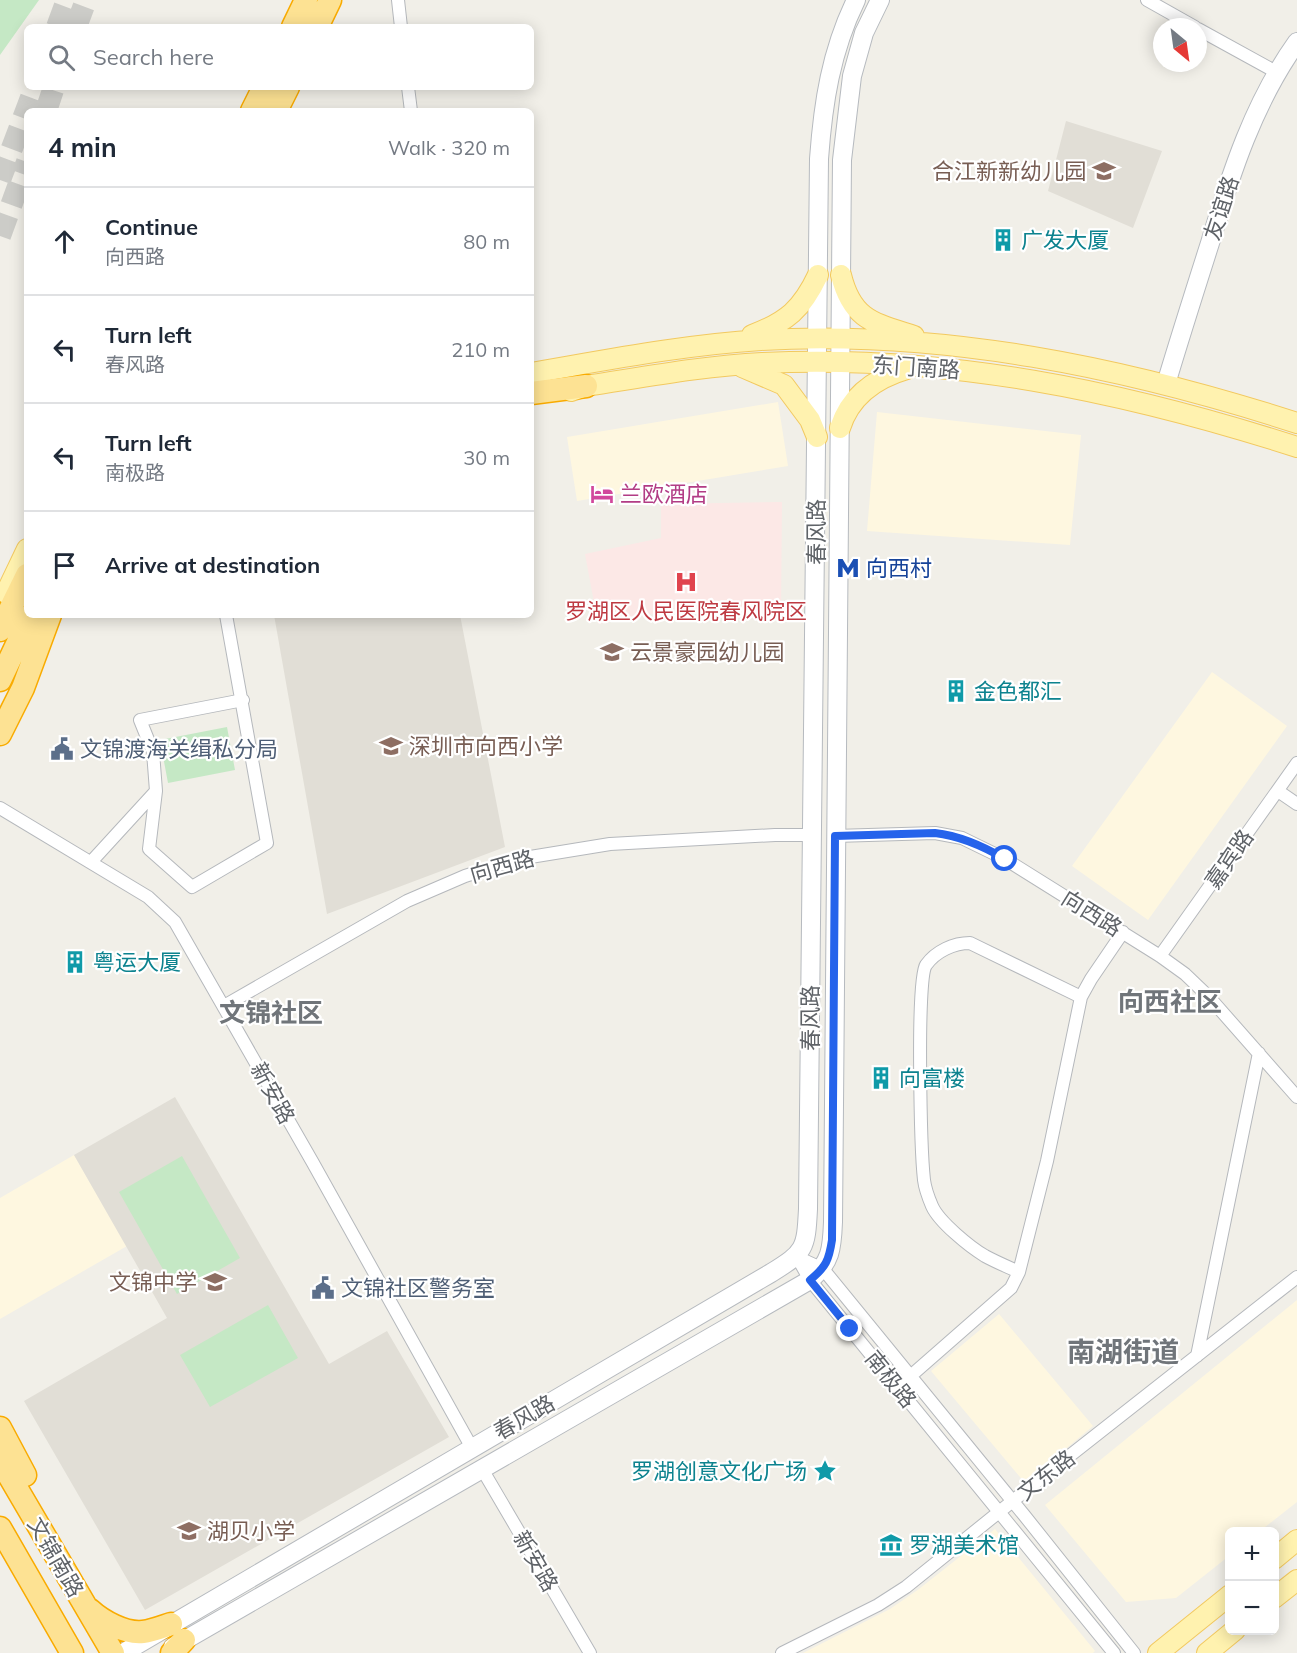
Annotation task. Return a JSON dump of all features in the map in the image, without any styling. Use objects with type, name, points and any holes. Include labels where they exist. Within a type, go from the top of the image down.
[{"type":"highway","points":[[294,24],[306,0]]},
{"type":"highway","points":[[318,24],[330,0]]},
{"type":"highway","points":[[254,108],[262,90]]},
{"type":"highway","points":[[278,108],[286,90]]},
{"type":"highway","points":[[534,393],[586,386]]},
{"type":"highway","points":[[0,630],[24,581]]},
{"type":"highway","points":[[0,680],[30,618]]},
{"type":"highway","points":[[22,688],[48,618]]},
{"type":"highway","points":[[0,734],[58,618]]},
{"type":"highway","points":[[0,1428],[34,1494],[66,1573]]},
{"type":"highway","name":"文锦南路","points":[[0,1460],[113,1653]]},
{"type":"highway","name":"文锦南路","points":[[0,1528],[72,1653]]},
{"type":"highway","points":[[84,1605],[97,1616],[127,1629],[176,1639]]},
{"type":"highway","points":[[49,1613],[60,1653]]},
{"type":"main road","points":[[734,342],[775,327],[791,315],[809,295],[818,275]]},
{"type":"main road","points":[[841,275],[845,291],[865,318],[943,345]]},
{"type":"main road","name":"东门南路","points":[[534,373],[734,342],[818,338],[943,345],[1050,359],[1166,384],[1297,423]]},
{"type":"main road","name":"东门南路","points":[[534,403],[586,386],[698,368],[818,362],[940,367],[1047,382],[1148,404],[1297,447]]},
{"type":"main road","points":[[737,365],[784,385],[810,420],[817,437]]},
{"type":"main road","points":[[840,428],[850,405],[859,395],[879,380],[915,366]]},
{"type":"main road","points":[[0,605],[24,555]]},
{"type":"main road","points":[[0,711],[47,618]]},
{"type":"main road","points":[[1279,1555],[1297,1540]]},
{"type":"main road","points":[[1279,1595],[1297,1580]]},
{"type":"main road","points":[[1158,1653],[1225,1599]]},
{"type":"main road","points":[[1207,1653],[1229,1635]]},
{"type":"street","points":[[283,24],[295,0]]},
{"type":"street","points":[[327,24],[338,0]]},
{"type":"street","points":[[398,0],[401,24]]},
{"type":"street","name":"春风路","points":[[162,1653],[176,1639],[472,1448],[797,1257],[804,1244],[808,1209],[819,159],[823,113],[833,59],[843,26],[856,0]]},
{"type":"street","name":"春风路","points":[[123,1653],[176,1639],[482,1469],[816,1275],[830,1256],[833,1222],[842,160],[852,76],[864,33],[880,0]]},
{"type":"street","points":[[1147,0],[1178,18]]},
{"type":"street","points":[[1207,34],[1278,73]]},
{"type":"street","name":"友谊路","points":[[1166,384],[1228,183],[1258,111],[1297,42]]},
{"type":"street","points":[[242,108],[252,90]]},
{"type":"street","points":[[286,108],[296,90]]},
{"type":"street","points":[[408,90],[411,108]]},
{"type":"street","points":[[227,618],[243,700],[267,843],[192,887],[149,849],[156,791],[153,752],[140,720],[243,700]]},
{"type":"street","name":"嘉宾路","points":[[1160,956],[1297,763]]},
{"type":"street","points":[[91,862],[156,791]]},
{"type":"street","points":[[1278,791],[1297,804]]},
{"type":"street","name":"新安路","points":[[0,808],[148,897],[175,922],[472,1448]]},
{"type":"street","name":"向西路","points":[[835,836],[935,833],[962,838],[995,853],[1160,956],[1198,985],[1297,1097]]},
{"type":"street","name":"向西路","points":[[224,1006],[407,901],[465,876],[518,859],[561,850],[610,844],[811,835]]},
{"type":"street","points":[[898,1387],[1005,1294],[1011,1288],[1019,1272],[1047,1161],[1081,997],[1123,932]]},
{"type":"street","points":[[1019,1272],[985,1256],[950,1228],[933,1208],[924,1182],[921,1054],[922,985],[925,966],[935,956],[956,943],[970,943],[1081,997]]},
{"type":"street","points":[[1197,1356],[1259,1053]]},
{"type":"street","name":"南极路","points":[[797,1257],[910,1376],[1134,1653]]},
{"type":"street","name":"南极路","points":[[816,1275],[898,1387],[1114,1653]]},
{"type":"street","name":"文东路","points":[[782,1653],[891,1598],[1297,1277]]},
{"type":"street","name":"新安路","points":[[482,1469],[590,1653]]},
{"type":"shaded area","name":"合江新新幼儿园","points":[[1066,121],[1162,151],[1133,228],[1048,191]]},
{"type":"shaded area","points":[[778,402],[788,466],[577,501],[567,437]]},
{"type":"shaded area","points":[[877,412],[1081,435],[1070,545],[867,531]]},
{"type":"shaded area","name":"罗湖区人民医院春风院区","points":[[782,502],[781,615],[736,615],[674,610],[598,624],[585,554],[661,538],[661,504]]},
{"type":"shaded area","name":"深圳市向西小学","points":[[275,618],[461,618],[505,847],[327,914]]},
{"type":"shaded area","points":[[1212,672],[1287,726],[1148,920],[1072,866]]},
{"type":"shaded area","name":"文锦中学","points":[[175,1097],[329,1364],[387,1331],[449,1437],[145,1610],[24,1401],[167,1318],[74,1155]]},
{"type":"shaded area","points":[[74,1155],[127,1246],[0,1319],[0,1198]]},
{"type":"shaded area","points":[[1297,1300],[1297,1502],[1265,1527],[1225,1527],[1225,1559],[1176,1598],[1126,1602],[1045,1505]]},
{"type":"shaded area","points":[[999,1314],[1093,1426],[1025,1483],[931,1371]]},
{"type":"shaded area","points":[[995,1529],[1095,1651],[1093,1653],[803,1653],[890,1609]]},
{"type":"green space","points":[[0,0],[39,0],[0,55]]},
{"type":"green space","points":[[227,727],[235,770],[168,783],[160,740]]},
{"type":"green space","points":[[182,1156],[240,1258],[177,1294],[119,1192]]},
{"type":"green space","points":[[268,1305],[298,1358],[210,1407],[180,1355]]},
{"type":"tunnel","points":[[58,24],[67,0]]},
{"type":"tunnel","points":[[77,24],[86,0]]},
{"type":"tunnel","points":[[27,108],[34,90]]},
{"type":"tunnel","points":[[47,108],[53,90]]},
{"type":"tunnel","points":[[0,180],[24,116]]},
{"type":"tunnel","points":[[0,236],[24,170]]},
{"type":"place","name":"合江新新幼儿园","points":[[1104,171]]},
{"type":"place","name":"广发大厦","points":[[1003,240]]},
{"type":"place","name":"兰欧酒店","points":[[602,494]]},
{"type":"place","name":"向西村","points":[[848,568]]},
{"type":"place","name":"罗湖区人民医院春风院区","points":[[686,582]]},
{"type":"place","name":"云景豪园幼儿园","points":[[612,652]]},
{"type":"place","name":"金色都汇","points":[[956,691]]},
{"type":"place","name":"深圳市向西小学","points":[[391,746]]},
{"type":"place","name":"文锦渡海关缉私分局","points":[[62,749]]},
{"type":"place","name":"粤运大厦","points":[[75,962]]},
{"type":"place","name":"向富楼","points":[[881,1078]]},
{"type":"place","name":"文锦中学","points":[[215,1282]]},
{"type":"place","name":"文锦社区警务室","points":[[323,1288]]},
{"type":"place","name":"罗湖创意文化广场","points":[[825,1471]]},
{"type":"place","name":"湖贝小学","points":[[189,1531]]},
{"type":"place","name":"罗湖美术馆","points":[[891,1545]]},
{"type":"district","name":"向西社区","points":[[1170,1002]]},
{"type":"district","name":"文锦社区","points":[[271,1013]]},
{"type":"district","name":"南湖街道","points":[[1123,1352]]},
{"type":"route","points":[[850,1329],[810,1280],[823,1269],[830,1256],[832,1240],[835,836],[935,833],[950,835],[977,844],[1005,859]]}]
